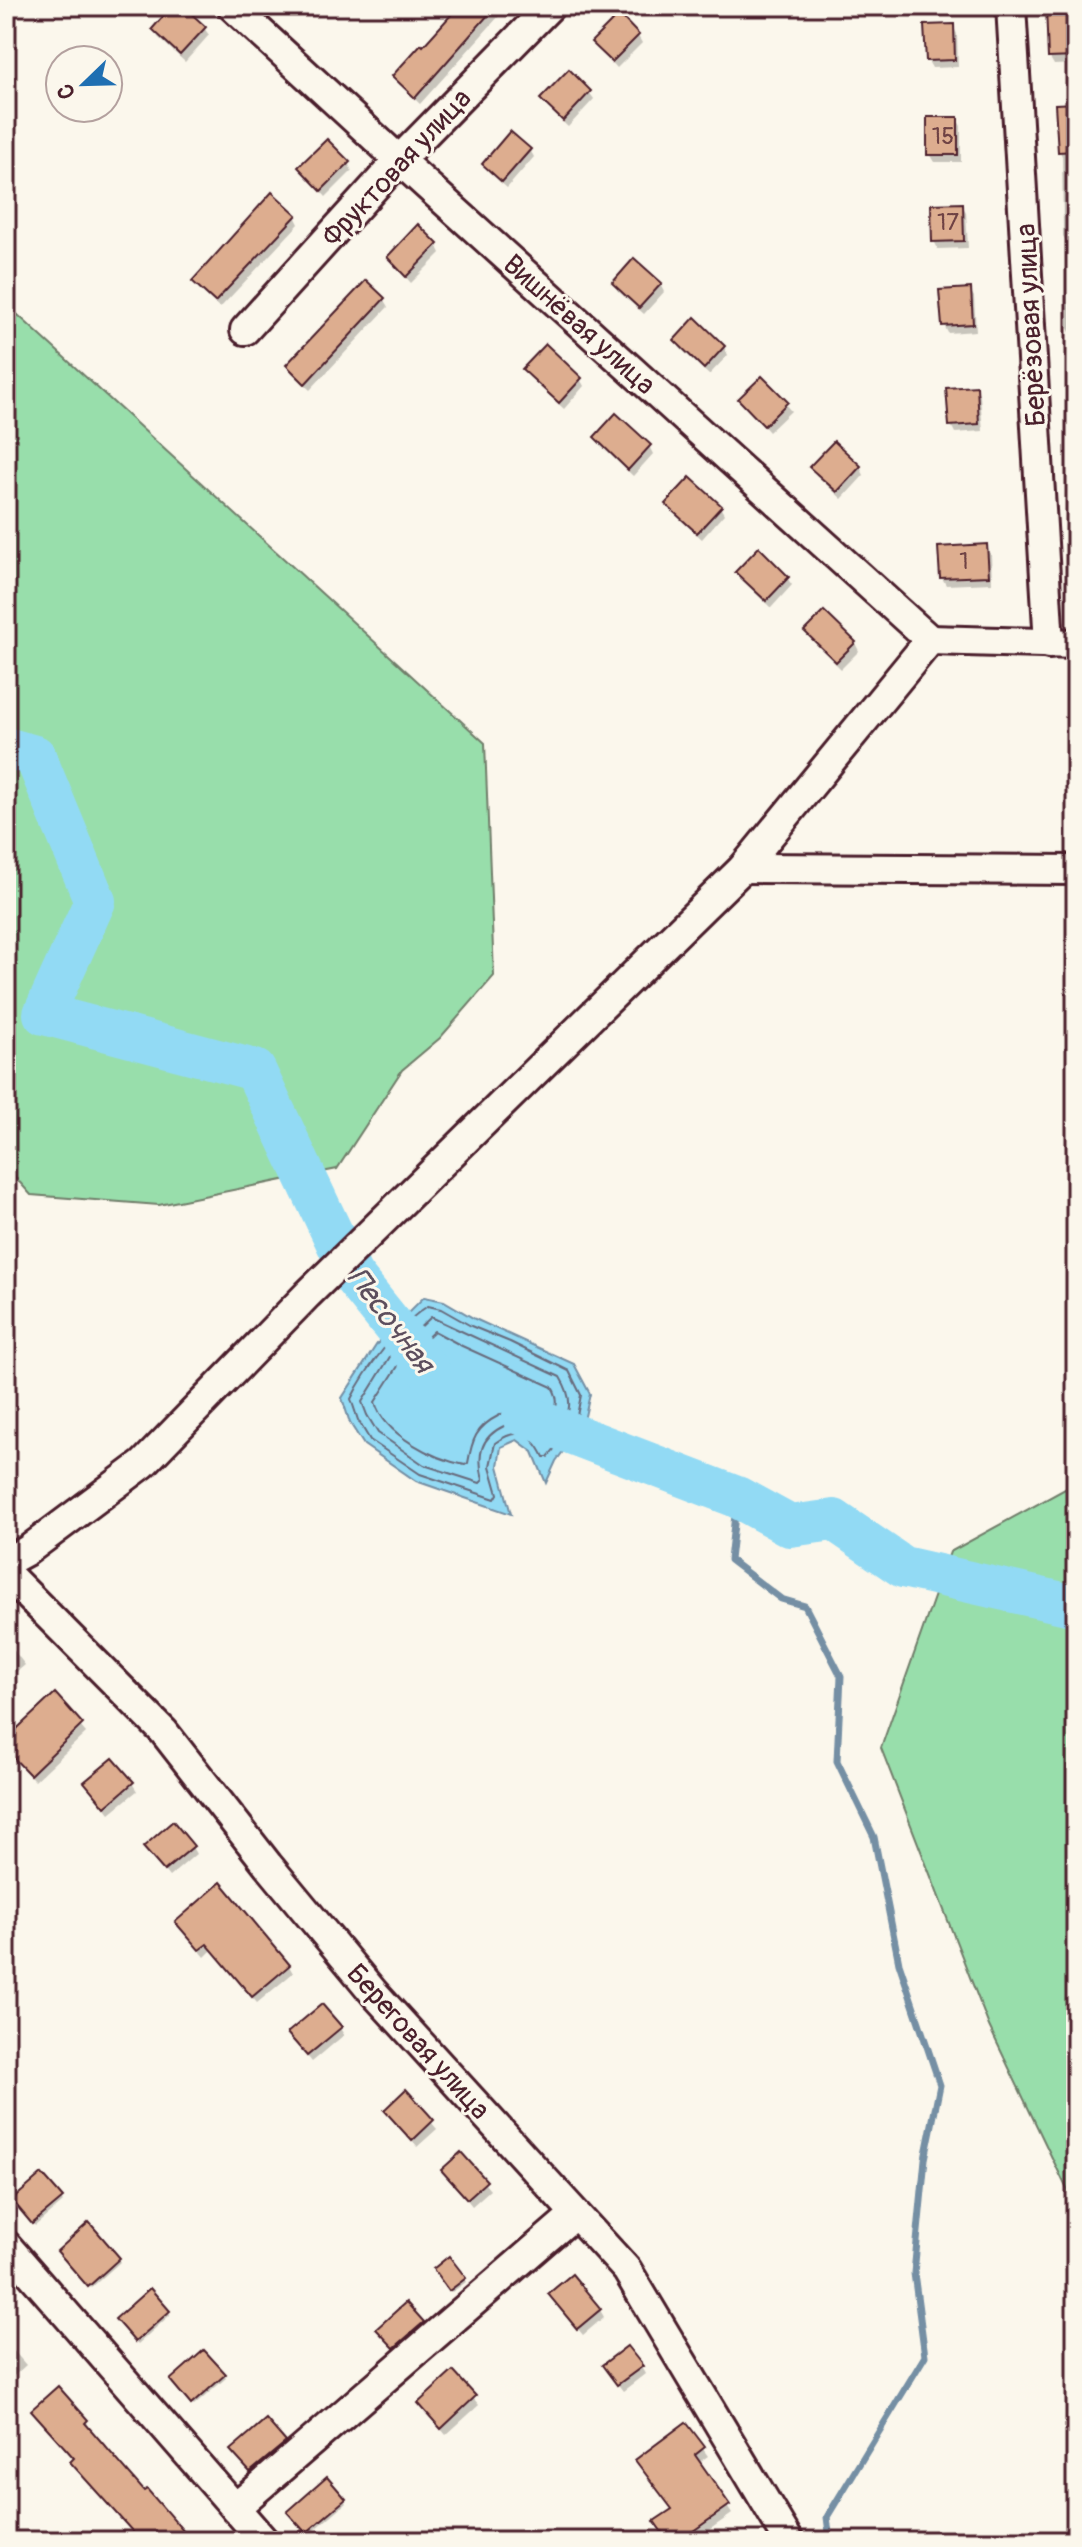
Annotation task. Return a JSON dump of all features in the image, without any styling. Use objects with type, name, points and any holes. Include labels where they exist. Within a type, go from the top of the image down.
[{"type":"street","name":"Вишнёвая улица","points":[[232,6],[930,640]]},
{"type":"street","name":"Фруктовая улица","points":[[245,330],[399,160],[550,6]]},
{"type":"street","name":"Берёзовая улица","points":[[1011,6],[1062,644]]},
{"type":"street","points":[[6,1562],[28,1550],[143,1464],[307,1295],[743,868],[930,640],[1062,644]]},
{"type":"street","points":[[743,868],[1076,870]]},
{"type":"street","name":"Береговая улица","points":[[6,1573],[164,1732],[374,1993],[627,2270],[789,2541]]},
{"type":"street","points":[[235,2508],[575,2214]]},
{"type":"street","points":[[6,2245],[264,2541]]},
{"type":"green space","points":[[6,304],[485,743],[494,976],[440,1038],[402,1070],[337,1169],[159,1205],[31,1195],[6,1167]]},
{"type":"green space","points":[[1076,1483],[1076,2208],[989,2026],[881,1748],[950,1552]]},
{"type":"water","points":[[424,1297],[444,1301],[475,1319],[574,1364],[590,1394],[583,1425],[556,1461],[546,1483],[533,1452],[517,1440],[501,1447],[498,1466],[511,1514],[416,1481],[364,1445],[350,1423],[342,1398],[377,1344]]},
{"type":"building","points":[[172,6],[183,6],[206,27],[180,55],[152,29]]},
{"type":"building","points":[[459,6],[496,6],[415,98],[392,76]]},
{"type":"building","points":[[1046,6],[1076,6],[1076,57],[1048,58]]},
{"type":"building","points":[[619,14],[639,35],[612,62],[591,42]]},
{"type":"building","points":[[954,24],[955,60],[926,61],[924,25]]},
{"type":"building","points":[[569,69],[591,91],[563,121],[540,99]]},
{"type":"building","points":[[1076,103],[1076,151],[1058,152],[1055,104]]},
{"type":"building","points":[[927,117],[958,117],[958,155],[927,155]]},
{"type":"building","points":[[510,131],[531,149],[502,182],[482,164]]},
{"type":"building","points":[[327,139],[350,162],[321,191],[298,167]]},
{"type":"building","points":[[272,192],[297,215],[215,302],[192,281]]},
{"type":"building","points":[[963,203],[964,241],[932,242],[931,204]]},
{"type":"building","points":[[418,224],[438,244],[406,277],[387,257]]},
{"type":"building","points":[[634,258],[662,283],[639,308],[612,283]]},
{"type":"building","points":[[366,280],[385,298],[305,384],[286,365]]},
{"type":"building","points":[[971,288],[973,324],[942,326],[939,290]]},
{"type":"building","points":[[695,317],[725,346],[704,369],[674,340]]},
{"type":"building","points":[[546,344],[582,378],[559,403],[522,369]]},
{"type":"building","points":[[762,376],[788,402],[764,426],[738,399]]},
{"type":"building","points":[[977,386],[979,424],[949,426],[946,388]]},
{"type":"building","points":[[616,413],[651,445],[628,470],[594,437]]},
{"type":"building","points":[[834,441],[861,466],[837,492],[809,467]]},
{"type":"building","points":[[690,477],[722,506],[697,533],[665,504]]},
{"type":"building","points":[[987,544],[989,576],[940,578],[938,547]]},
{"type":"building","points":[[759,547],[789,577],[766,601],[735,572]]},
{"type":"building","points":[[824,611],[856,642],[836,662],[804,631]]},
{"type":"building","points":[[55,1693],[83,1724],[30,1775],[6,1750],[6,1739]]},
{"type":"building","points":[[113,1758],[134,1782],[105,1807],[84,1782]]},
{"type":"building","points":[[173,1821],[194,1846],[164,1871],[143,1847]]},
{"type":"building","points":[[221,1882],[290,1965],[252,1997],[207,1944],[199,1950],[175,1922]]},
{"type":"building","points":[[322,2004],[342,2027],[307,2056],[287,2033]]},
{"type":"building","points":[[406,2089],[434,2120],[412,2141],[384,2110]]},
{"type":"building","points":[[461,2152],[487,2181],[467,2199],[441,2170]]},
{"type":"building","points":[[42,2174],[63,2198],[32,2224],[12,2200]]},
{"type":"building","points":[[89,2222],[120,2258],[88,2287],[57,2251]]},
{"type":"building","points":[[449,2256],[466,2278],[449,2291],[433,2269]]},
{"type":"building","points":[[572,2274],[601,2309],[577,2329],[548,2294]]},
{"type":"building","points":[[150,2288],[170,2311],[135,2342],[115,2319]]},
{"type":"building","points":[[406,2302],[424,2322],[394,2348],[376,2329]]},
{"type":"building","points":[[627,2346],[643,2366],[617,2385],[602,2365]]},
{"type":"building","points":[[204,2350],[226,2374],[191,2405],[170,2380]]},
{"type":"building","points":[[453,2371],[476,2396],[441,2429],[418,2403]]},
{"type":"building","points":[[58,2386],[88,2420],[85,2423],[192,2541],[141,2541],[70,2462],[74,2458],[31,2410]]},
{"type":"building","points":[[266,2419],[286,2442],[250,2472],[230,2450]]},
{"type":"building","points":[[686,2422],[705,2447],[695,2455],[730,2505],[679,2541],[668,2541],[654,2521],[672,2509],[635,2460]]},
{"type":"building","points":[[327,2477],[346,2499],[306,2533],[287,2512]]},
{"type":"waterway","name":"Песочная","points":[[6,748],[35,756],[95,901],[44,1014],[255,1070],[352,1275],[430,1372]]},
{"type":"waterway","name":"Песочная","points":[[523,1415],[737,1497],[790,1526],[834,1520],[903,1567],[1076,1606]]},
{"type":"waterway","points":[[737,1497],[730,1560],[781,1599],[805,1606],[841,1676],[837,1761],[874,1837],[899,1963],[940,2085],[925,2159],[914,2273],[925,2356],[827,2517],[830,2541]]}]
